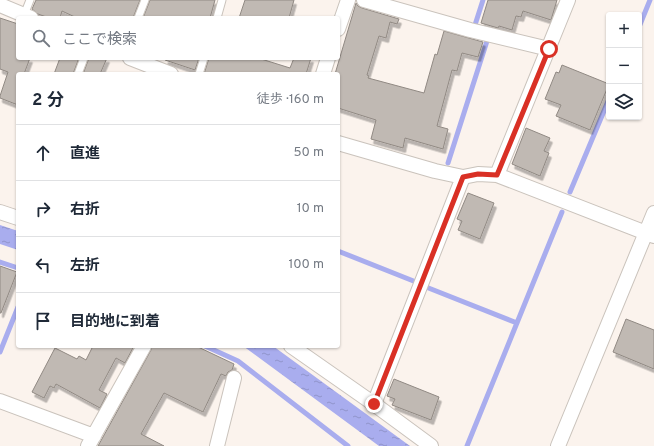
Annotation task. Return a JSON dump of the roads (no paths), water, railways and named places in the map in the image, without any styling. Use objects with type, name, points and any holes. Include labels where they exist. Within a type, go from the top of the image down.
[{"type":"street","points":[[340,24],[348,0]]},
{"type":"street","points":[[364,0],[470,30],[549,49]]},
{"type":"street","points":[[497,175],[568,0]]},
{"type":"street","points":[[0,5],[26,16]]},
{"type":"street","points":[[135,60],[166,72]]},
{"type":"street","points":[[324,72],[327,60]]},
{"type":"street","points":[[340,144],[435,171],[463,177],[478,174],[497,175],[650,234]]},
{"type":"street","points":[[374,404],[463,177]]},
{"type":"street","points":[[0,212],[16,217]]},
{"type":"street","points":[[558,446],[650,234],[654,213]]},
{"type":"street","points":[[0,401],[91,441],[143,348]]},
{"type":"street","points":[[294,348],[431,446]]},
{"type":"street","points":[[217,446],[234,378]]},
{"type":"lane","points":[[28,16],[30,0]]},
{"type":"lane","points":[[139,16],[145,0]]},
{"type":"lane","points":[[218,16],[222,0]]},
{"type":"lane","points":[[79,72],[83,60]]},
{"type":"lane","points":[[200,72],[203,60]]},
{"type":"water","points":[[0,225],[16,230],[16,249],[0,244]]},
{"type":"water","points":[[246,348],[276,348],[410,446],[379,446]]},
{"type":"waterway","points":[[475,25],[483,0]]},
{"type":"waterway","points":[[642,20],[650,0]]},
{"type":"waterway","points":[[448,163],[487,41]]},
{"type":"waterway","points":[[570,192],[606,106]]},
{"type":"waterway","points":[[467,446],[562,212]]},
{"type":"waterway","points":[[340,252],[416,282]]},
{"type":"waterway","points":[[0,262],[16,267]]},
{"type":"waterway","points":[[426,287],[517,323]]},
{"type":"waterway","points":[[0,352],[16,312]]},
{"type":"waterway","points":[[209,348],[238,361],[348,446]]}]
